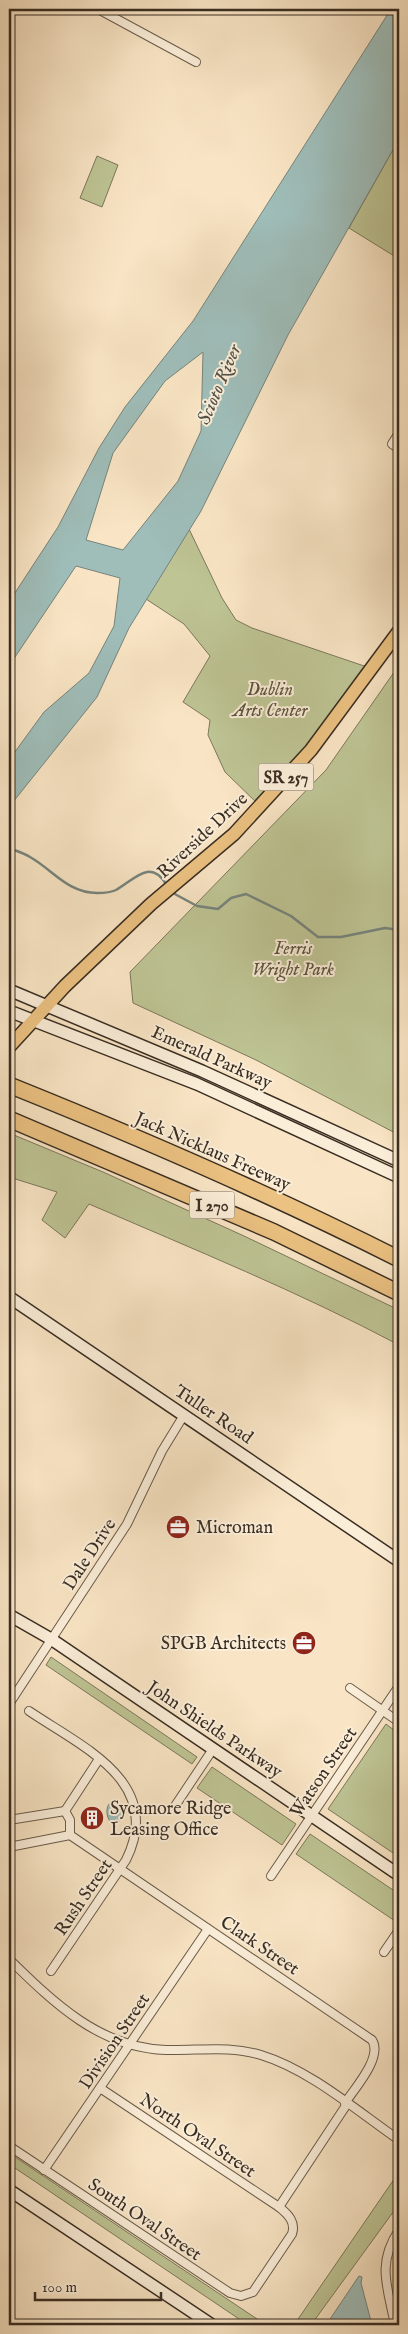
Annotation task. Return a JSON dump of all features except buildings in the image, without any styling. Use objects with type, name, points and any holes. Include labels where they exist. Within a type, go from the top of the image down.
[{"type":"highway","name":"Jack Nicklaus Freeway","points":[[9,1085],[163,1148],[288,1205],[399,1259]]},
{"type":"highway","name":"I 270","points":[[15,1122],[274,1232],[399,1292]]},
{"type":"main road","name":"Riverside Drive","points":[[9,1047],[48,1005],[152,904],[234,834],[311,750],[399,631]]},
{"type":"street","points":[[98,9],[196,62]]},
{"type":"street","points":[[396,446],[399,433]]},
{"type":"street","name":"Emerald Parkway","points":[[9,990],[202,1071],[399,1162]]},
{"type":"street","name":"Emerald Parkway","points":[[9,1011],[197,1084],[399,1177]]},
{"type":"street","name":"Tuller Road","points":[[9,1297],[399,1560]]},
{"type":"street","name":"Dale Drive","points":[[9,1704],[127,1524],[162,1451],[184,1414]]},
{"type":"street","name":"John Shields Parkway","points":[[9,1615],[51,1639],[399,1875]]},
{"type":"street","name":"Watson Street","points":[[271,1876],[399,1686]]},
{"type":"street","points":[[350,1688],[399,1722]]},
{"type":"street","name":"Rush Street","points":[[29,1711],[100,1759],[122,1779],[128,1790],[136,1821],[134,1840],[121,1868],[52,1971]]},
{"type":"street","points":[[173,1809],[213,1749]]},
{"type":"street","points":[[9,1820],[65,1811],[100,1759]]},
{"type":"street","points":[[9,1847],[70,1835],[70,1820],[65,1811]]},
{"type":"street","name":"Clark Street","points":[[70,1835],[372,2040],[376,2046],[375,2056],[279,2207]]},
{"type":"street","name":"Division Street","points":[[44,2170],[208,1928]]},
{"type":"street","points":[[384,1952],[399,1930]]},
{"type":"street","points":[[9,1959],[54,2003],[80,2021],[107,2036],[129,2044],[163,2050],[227,2048],[259,2054],[296,2070],[399,2140]]},
{"type":"street","name":"North Oval Street","points":[[100,2088],[279,2207]]},
{"type":"street","name":"South Oval Street","points":[[9,2146],[230,2293],[242,2296],[252,2292],[292,2234],[292,2222],[279,2207]]},
{"type":"street","points":[[9,2190],[212,2325]]},
{"type":"street","points":[[396,2325],[385,2263],[389,2246],[399,2230]]},
{"type":"green space","points":[[399,139],[399,259],[349,228]]},
{"type":"green space","points":[[97,156],[118,165],[102,207],[80,198]]},
{"type":"green space","name":"Dublin Arts Center","points":[[189,529],[222,598],[236,620],[252,628],[373,669],[260,806],[225,772],[208,735],[210,720],[183,702],[210,656],[184,624],[146,599]]},
{"type":"green space","name":"Ferris Wright Park","points":[[399,665],[399,1135],[256,1060],[133,1003],[130,972],[326,770]]},
{"type":"green space","points":[[9,1133],[103,1172],[244,1236],[399,1310],[399,1345],[284,1289],[89,1204],[65,1238],[42,1220],[57,1192],[9,1177]]},
{"type":"green space","points":[[51,1657],[197,1757],[192,1764],[46,1665]]},
{"type":"green space","points":[[386,1724],[399,1734],[399,1857],[328,1809]]},
{"type":"green space","points":[[212,1767],[296,1824],[282,1845],[197,1788]]},
{"type":"green space","points":[[310,1834],[399,1894],[399,1914],[395,1921],[296,1854]]},
{"type":"green space","points":[[9,2153],[266,2325],[248,2325],[9,2164]]},
{"type":"green space","points":[[399,2172],[399,2204],[311,2325],[294,2325]]},
{"type":"water","name":"Scioto River","points":[[391,9],[399,9],[399,139],[288,335],[201,511],[129,628],[97,697],[9,807],[9,760],[44,712],[89,673],[114,626],[120,578],[76,566],[9,666],[9,602],[58,527],[99,448],[125,407],[193,321]],"holes":[[[203,352],[201,431],[178,481],[123,550],[86,540],[113,453],[165,381]]]},
{"type":"water","points":[[116,1803],[119,1809],[124,1812],[120,1816],[119,1823],[112,1824],[108,1817],[107,1809],[109,1804]]},
{"type":"water","points":[[359,2276],[362,2277],[361,2283],[372,2325],[326,2325]]},
{"type":"waterway","points":[[9,848],[30,857],[69,885],[87,892],[102,893],[114,891],[148,872],[160,876],[166,884]]},
{"type":"waterway","points":[[173,893],[197,906],[218,909],[231,898],[246,894],[291,916],[318,937],[341,937],[385,928],[399,930]]},
{"type":"place","name":"Microman","points":[[178,1527]]},
{"type":"place","name":"SPGB Architects","points":[[304,1643]]},
{"type":"place","name":"Sycamore Ridge Leasing Office","points":[[92,1818]]}]
